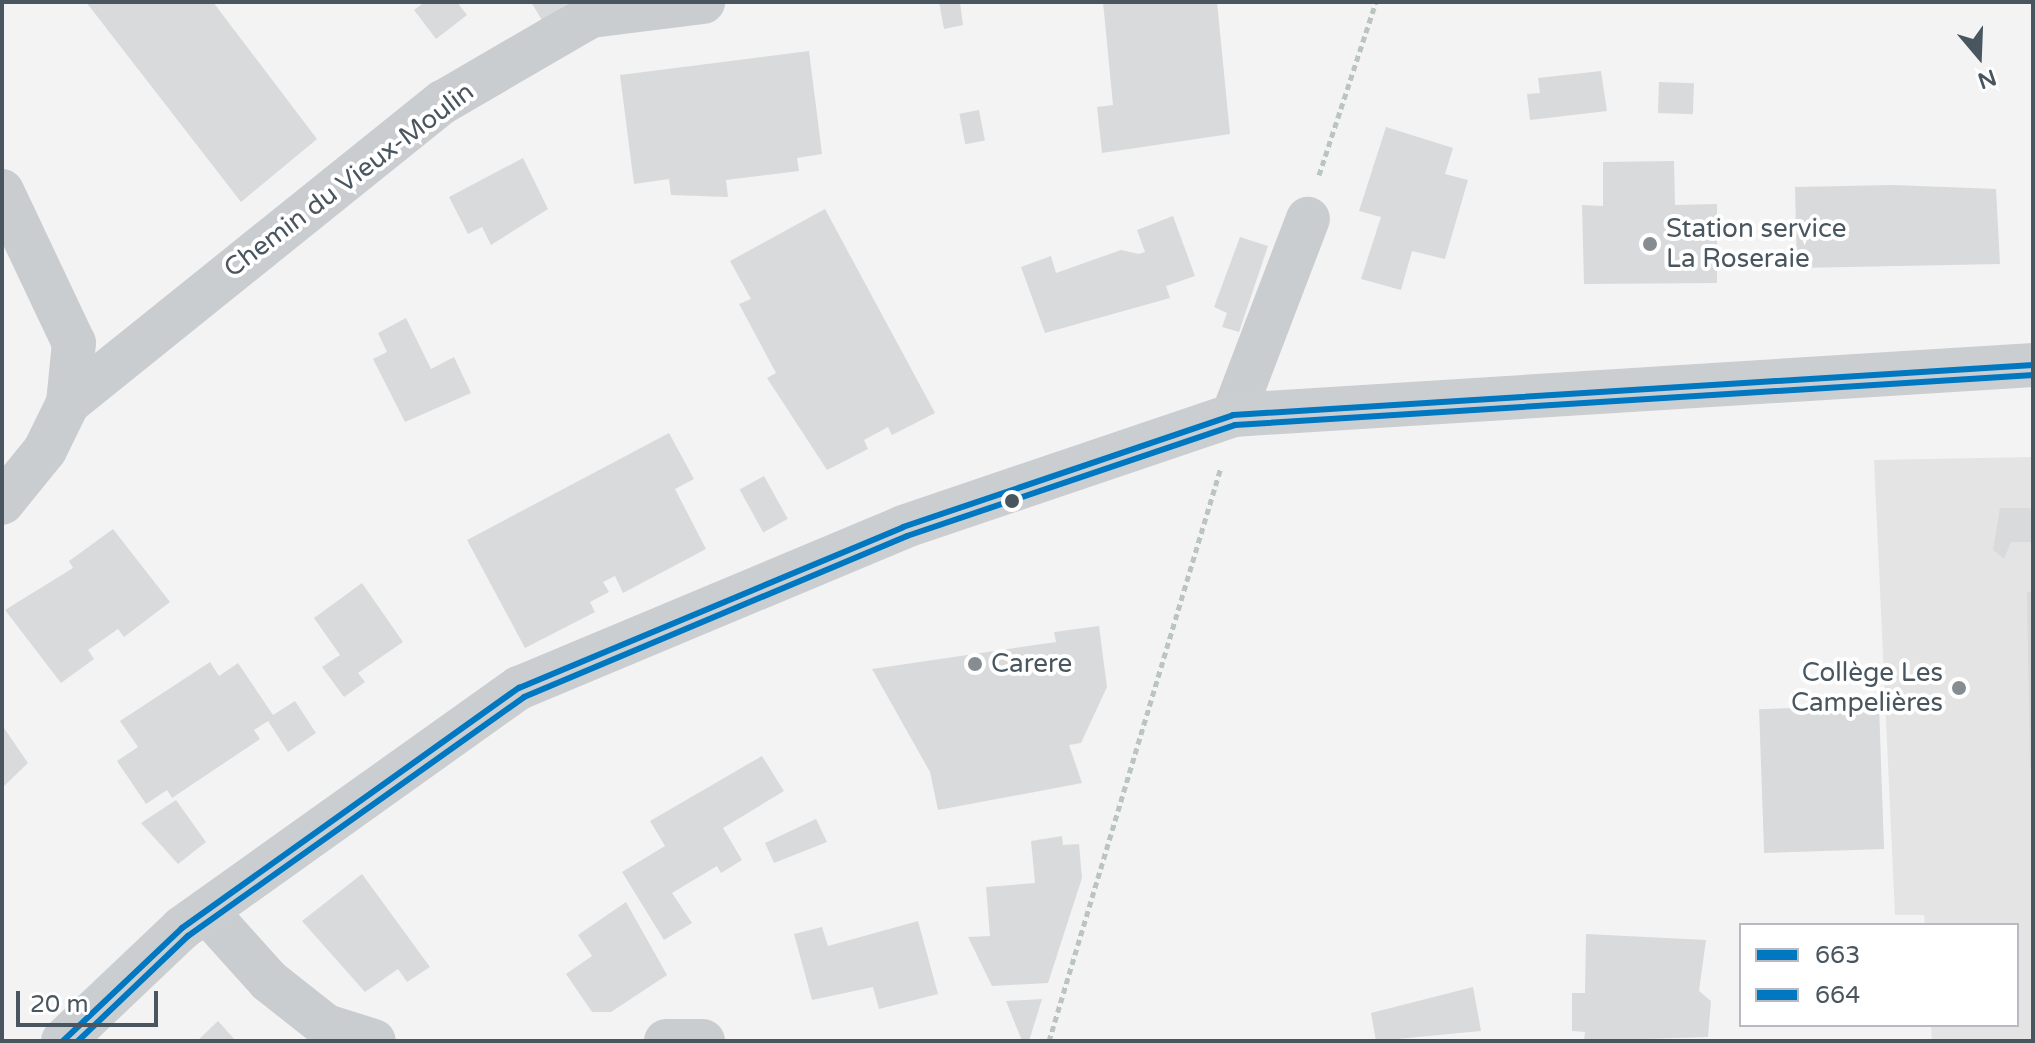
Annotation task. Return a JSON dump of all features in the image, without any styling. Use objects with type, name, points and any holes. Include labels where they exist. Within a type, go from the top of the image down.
[{"type":"main road","points":[[63,1041],[206,911],[519,688],[903,527],[1233,415],[2033,365]]},
{"type":"street","name":"Chemin du Vieux-Moulin","points":[[68,403],[443,102],[591,16],[703,2]]},
{"type":"street","points":[[2,191],[74,343],[68,403],[45,450],[2,503]]},
{"type":"street","points":[[1233,415],[1308,219]]},
{"type":"street","points":[[206,911],[269,981],[326,1026],[374,1041]]},
{"type":"street","points":[[666,1041],[703,1041]]},
{"type":"path","points":[[1308,219],[1376,2]]},
{"type":"path","points":[[1049,1041],[1205,537],[1233,415]]},
{"type":"shaded area","name":"Collège Les Campelières","points":[[2033,457],[2033,1041],[1932,1041],[1931,1027],[2019,1027],[2019,923],[1925,923],[1924,915],[1895,915],[1874,460]]},
{"type":"building","points":[[86,2],[213,2],[317,139],[241,202]]},
{"type":"building","points":[[425,2],[457,2],[467,15],[436,39],[414,10]]},
{"type":"building","points":[[531,2],[570,2],[542,20]]},
{"type":"building","points":[[939,2],[960,2],[963,25],[944,29]]},
{"type":"building","points":[[1103,2],[1217,2],[1230,134],[1102,153],[1097,107],[1113,105]]},
{"type":"building","points":[[809,51],[822,154],[797,158],[799,171],[726,180],[728,197],[671,195],[669,179],[634,184],[620,75]]},
{"type":"building","points":[[1601,71],[1607,111],[1530,120],[1527,94],[1540,93],[1538,78]]},
{"type":"building","points":[[1659,82],[1694,83],[1693,114],[1658,113]]},
{"type":"building","points":[[979,110],[985,140],[965,144],[959,114]]},
{"type":"building","points":[[1386,127],[1453,148],[1445,174],[1468,180],[1445,259],[1412,251],[1401,290],[1361,279],[1381,217],[1359,211]]},
{"type":"building","points":[[523,158],[548,209],[491,245],[482,227],[468,234],[449,197]]},
{"type":"building","name":"Station service La Roseraie","points":[[1674,161],[1675,205],[1717,204],[1717,283],[1584,284],[1582,205],[1603,206],[1603,162]]},
{"type":"building","points":[[1893,185],[1996,189],[2000,264],[1797,268],[1795,187]]},
{"type":"building","points":[[825,209],[935,413],[892,435],[888,427],[864,440],[868,449],[827,470],[767,378],[776,373],[739,304],[751,299],[730,261]]},
{"type":"building","points":[[1173,216],[1195,276],[1166,286],[1170,298],[1045,333],[1021,267],[1051,256],[1056,273],[1121,250],[1139,254],[1145,252],[1137,230]]},
{"type":"building","points":[[1240,237],[1268,246],[1239,332],[1222,327],[1227,313],[1214,307]]},
{"type":"building","points":[[406,318],[431,369],[454,357],[471,393],[405,422],[373,359],[387,352],[378,333]]},
{"type":"building","points":[[669,433],[694,479],[675,489],[706,549],[623,593],[615,576],[603,582],[609,592],[590,602],[595,612],[525,648],[467,540]]},
{"type":"building","points":[[764,476],[788,519],[763,532],[740,490]]},
{"type":"building","points":[[2000,508],[2030,508],[2033,516],[2033,542],[2011,542],[2004,559],[1993,550]]},
{"type":"building","points":[[113,529],[170,602],[124,637],[118,629],[88,650],[94,659],[61,683],[5,610],[73,568],[69,561]]},
{"type":"building","points":[[362,583],[403,642],[358,673],[365,682],[344,697],[322,667],[340,655],[314,618]]},
{"type":"building","points":[[2027,592],[2033,592],[2033,767],[2030,767]]},
{"type":"building","points":[[1099,626],[1107,687],[1081,743],[1069,745],[1082,783],[938,810],[930,772],[872,669],[1056,642],[1054,632]]},
{"type":"building","points":[[210,662],[219,676],[238,663],[273,715],[295,701],[316,733],[288,752],[268,721],[254,730],[260,739],[172,798],[167,790],[146,804],[117,761],[138,747],[120,721]]},
{"type":"building","points":[[1879,705],[1884,849],[1764,853],[1759,709]]},
{"type":"building","points":[[2,725],[28,763],[2,788]]},
{"type":"building","points":[[762,756],[784,791],[723,828],[742,860],[721,873],[717,866],[672,893],[692,923],[664,940],[622,872],[665,846],[650,821]]},
{"type":"building","points":[[176,800],[206,842],[178,864],[141,823]]},
{"type":"building","points":[[816,819],[827,842],[774,863],[765,843]]},
{"type":"building","points":[[1062,836],[1063,845],[1079,844],[1082,878],[1048,983],[992,986],[968,937],[990,936],[986,887],[1035,883],[1031,841]]},
{"type":"building","points":[[362,874],[430,967],[407,982],[398,969],[365,992],[302,921]]},
{"type":"building","points":[[626,902],[667,975],[611,1012],[592,1012],[566,974],[592,956],[578,935]]},
{"type":"building","points":[[918,921],[938,994],[879,1009],[873,987],[812,1000],[794,934],[822,927],[828,946]]},
{"type":"building","points":[[1586,934],[1706,940],[1699,991],[1711,1001],[1708,1037],[1584,1041],[1585,1032],[1572,1031],[1572,993],[1585,993]]},
{"type":"building","points":[[1473,987],[1481,1031],[1376,1041],[1371,1013]]},
{"type":"building","points":[[1042,999],[1029,1041],[1022,1041],[1006,1001]]},
{"type":"building","points":[[218,1021],[236,1041],[197,1041]]},
{"type":"transit line","name":"663","points":[[63,1041],[182,928],[519,688],[903,527],[1233,415],[2033,365]]},
{"type":"transit line","name":"664","points":[[78,1041],[188,936],[524,697],[907,536],[1235,425],[2033,375]]},
{"type":"place","name":"Station service La Roseraie","points":[[1650,244]]},
{"type":"place","name":"Carere","points":[[975,664]]},
{"type":"place","name":"Collège Les Campelières","points":[[1959,688]]}]
